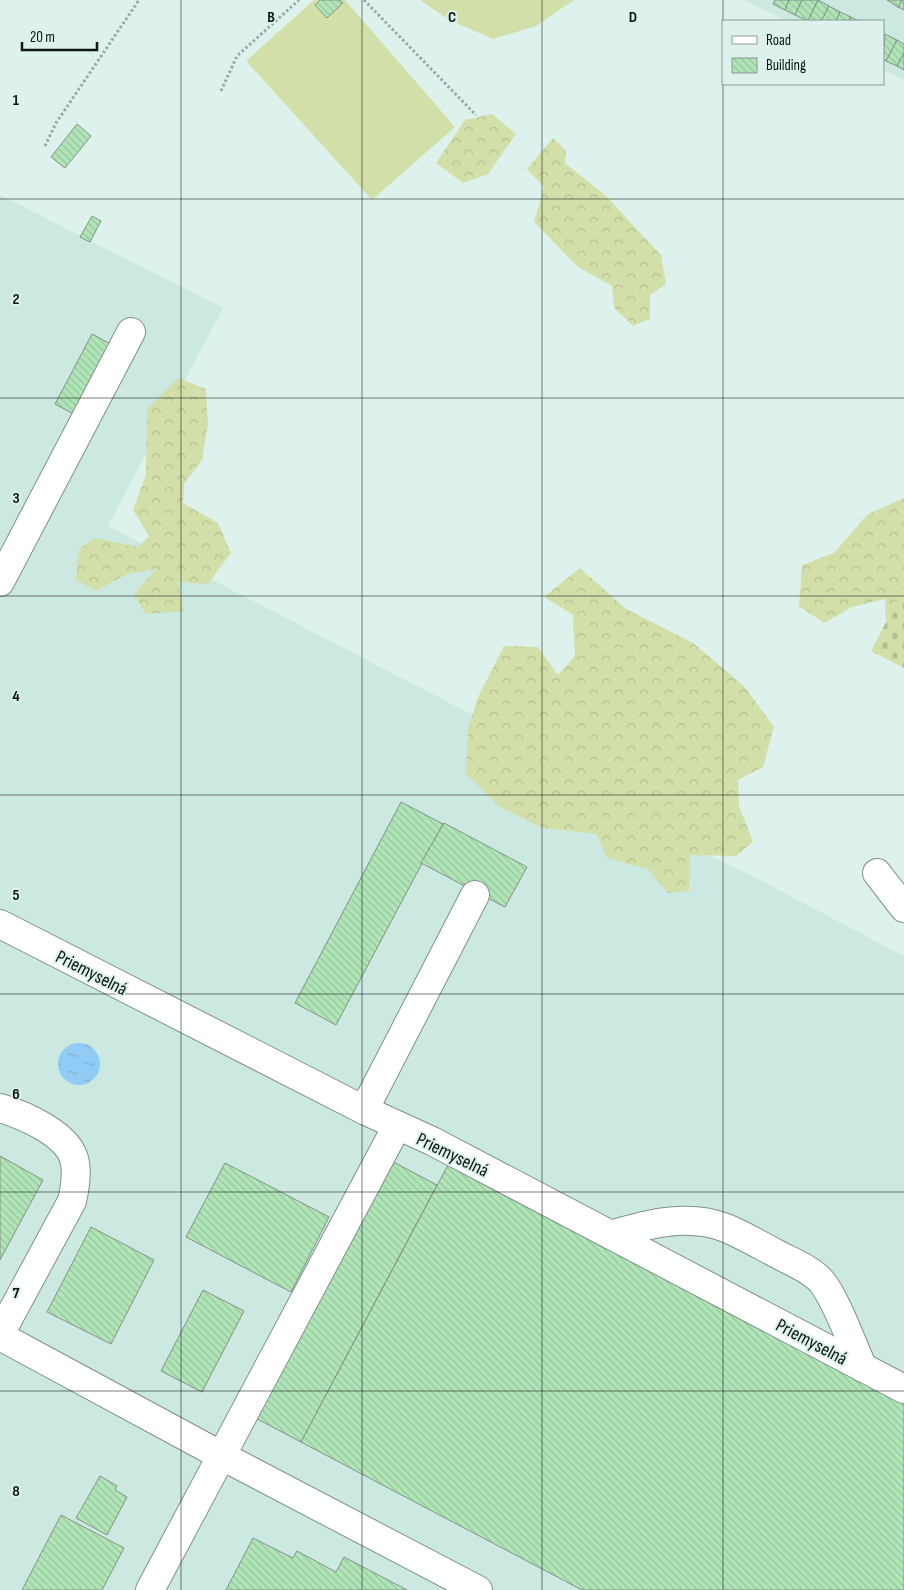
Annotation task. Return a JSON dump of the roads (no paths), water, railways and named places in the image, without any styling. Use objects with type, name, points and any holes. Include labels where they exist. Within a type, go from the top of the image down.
[{"type":"street","points":[[0,582],[131,332]]},
{"type":"street","points":[[876,873],[904,908]]},
{"type":"street","points":[[364,1110],[475,895]]},
{"type":"street","name":"Priemyselná","points":[[0,924],[364,1110],[432,1141],[904,1389]]},
{"type":"street","points":[[0,1108],[45,1128],[66,1144],[75,1160],[76,1180],[72,1201],[0,1335],[222,1456],[478,1590]]},
{"type":"street","points":[[150,1590],[396,1126]]},
{"type":"street","points":[[610,1235],[653,1223],[688,1221],[709,1223],[726,1228],[798,1265],[821,1281],[830,1295],[863,1368]]},
{"type":"water","points":[[83,1043],[91,1046],[97,1052],[100,1064],[97,1076],[91,1082],[75,1085],[67,1082],[61,1076],[58,1060],[61,1052],[67,1046]]}]
